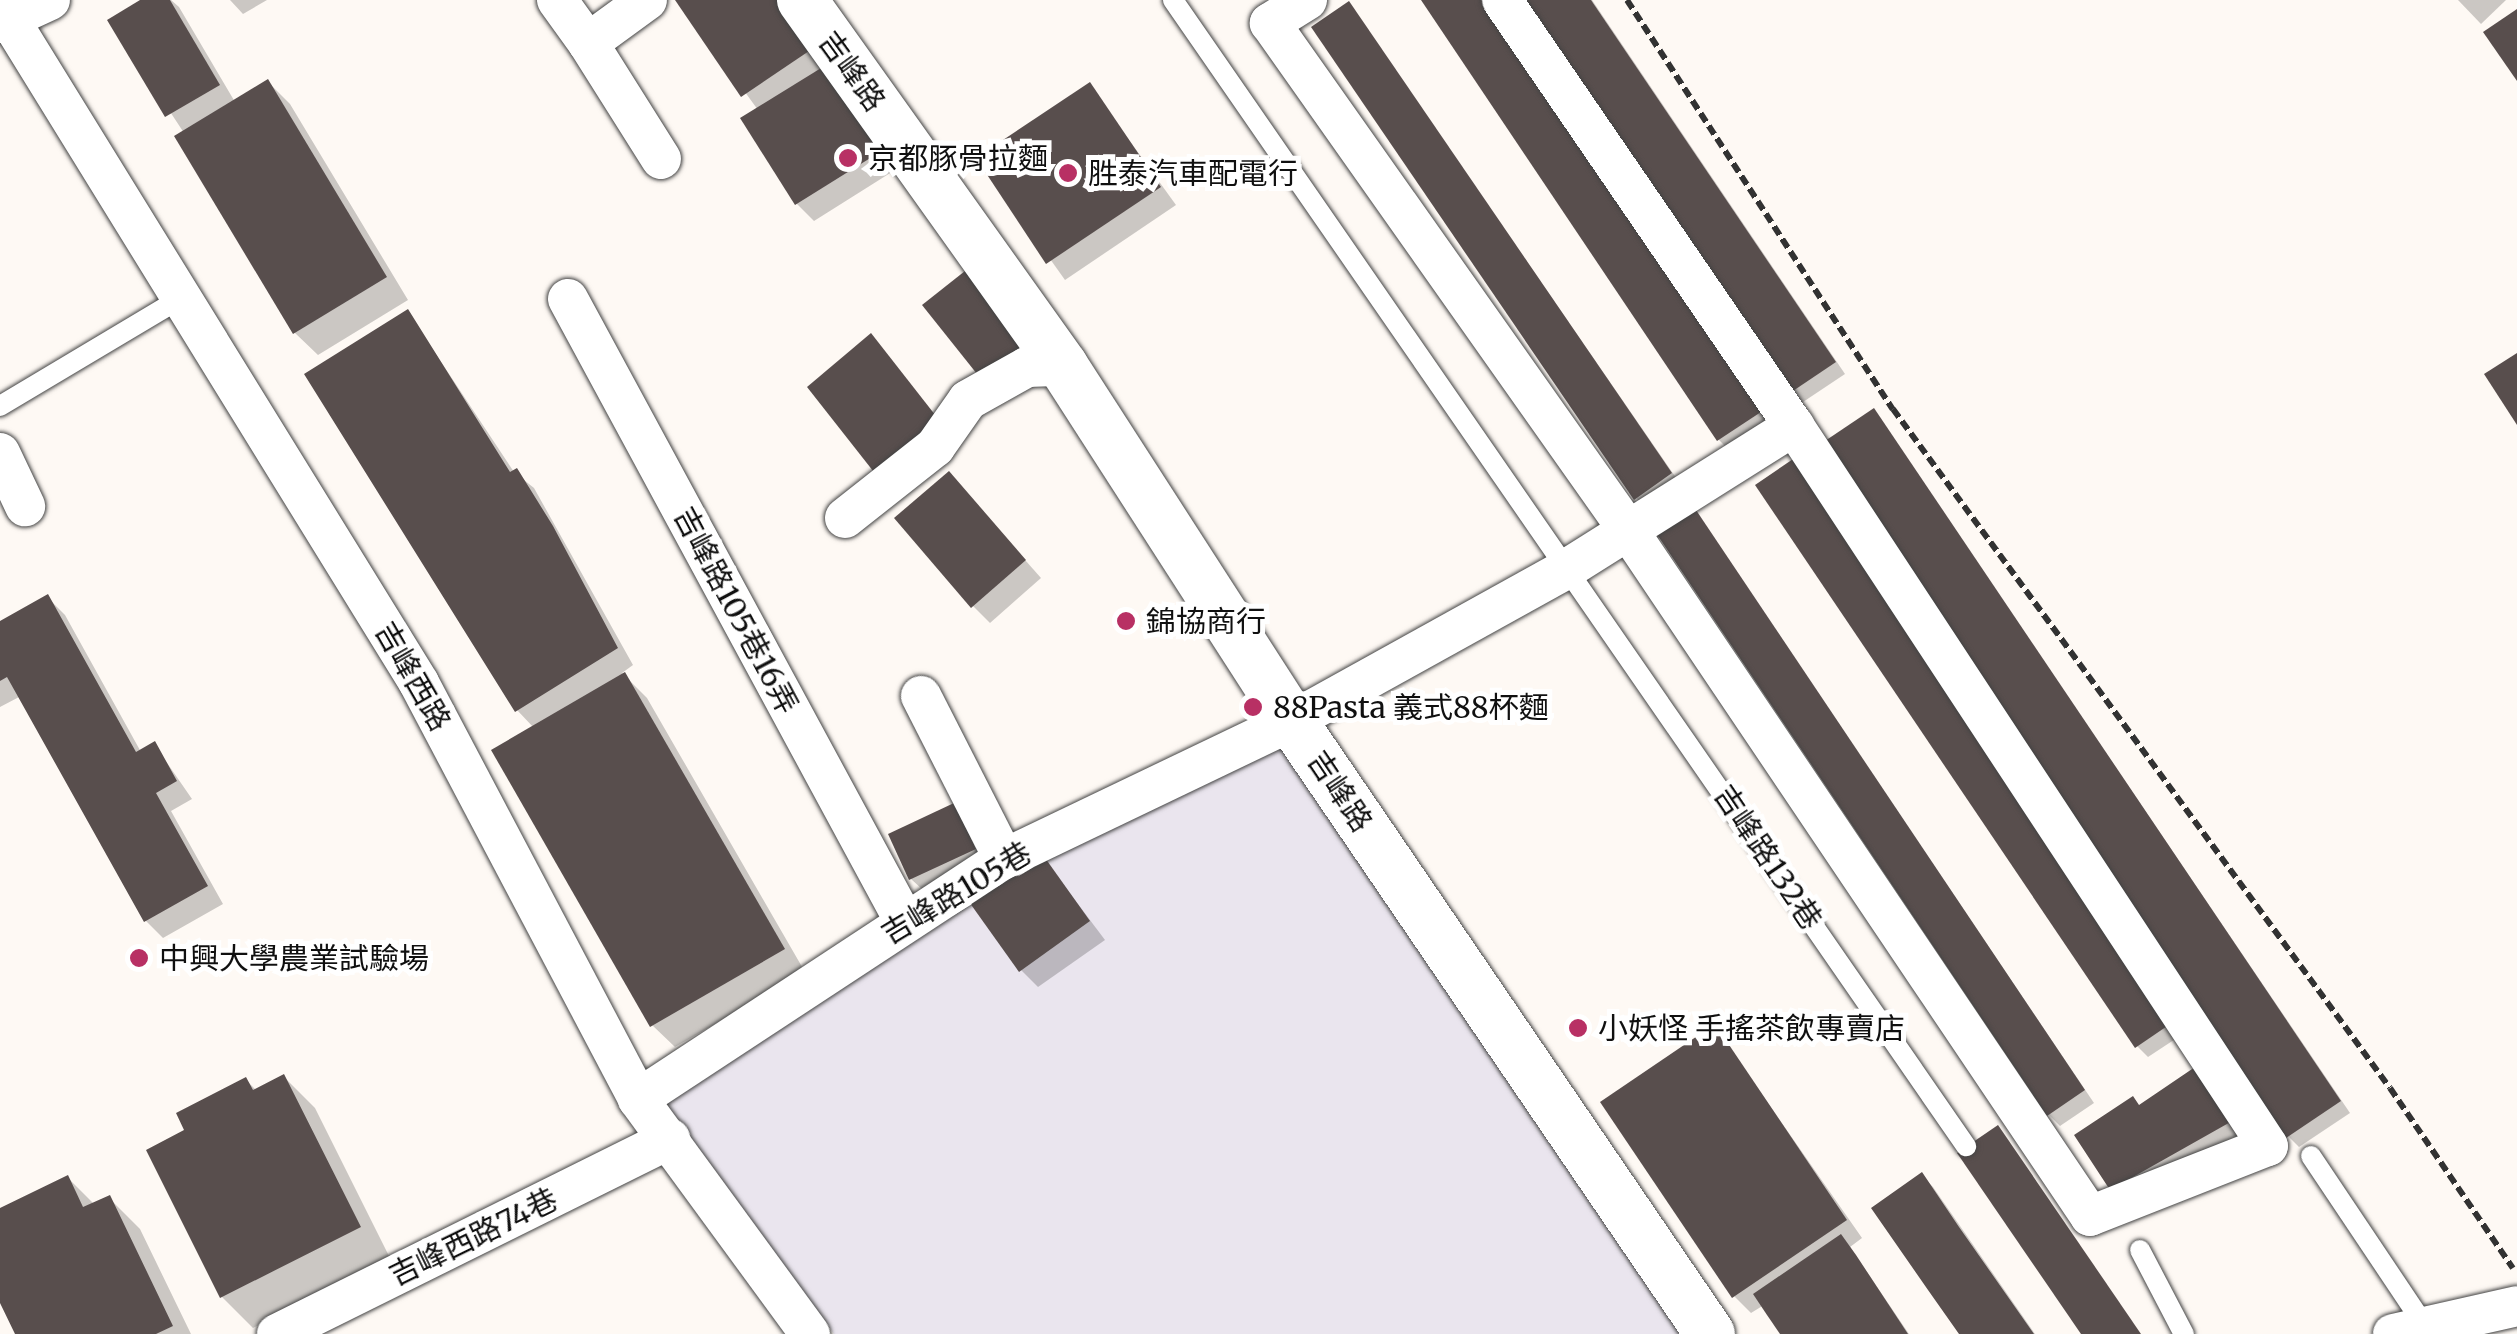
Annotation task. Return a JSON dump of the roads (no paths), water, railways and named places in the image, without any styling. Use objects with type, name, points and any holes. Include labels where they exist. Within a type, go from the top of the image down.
[{"type":"street","name":"吉峰西路","points":[[50,0],[3,15],[183,297],[420,682],[638,1099],[810,1334]]},
{"type":"street","points":[[556,0],[661,158]]},
{"type":"street","points":[[588,43],[647,0]]},
{"type":"street","name":"吉峰路","points":[[802,0],[1063,366],[1292,721],[1710,1334]]},
{"type":"street","points":[[1307,0],[1270,23],[1628,530],[2090,1216],[2268,1146],[1794,426],[1502,0]]},
{"type":"street","name":"吉峰路105巷16弄","points":[[568,299],[904,922]]},
{"type":"street","points":[[846,518],[935,447],[968,400],[1027,367],[1063,366]]},
{"type":"street","points":[[1292,721],[1570,568],[1794,426]]},
{"type":"street","points":[[0,453],[25,506]]},
{"type":"street","points":[[922,696],[1004,859]]},
{"type":"street","name":"吉峰路105巷","points":[[638,1099],[1004,859],[1292,721]]},
{"type":"street","name":"吉峰西路74巷","points":[[276,1334],[670,1140]]},
{"type":"street","points":[[2409,1330],[2509,1306]]},
{"type":"lane","name":"吉峰路132巷","points":[[1174,0],[1966,1146]]},
{"type":"lane","points":[[0,406],[183,297]]},
{"type":"lane","points":[[2311,1156],[2409,1330]]},
{"type":"lane","points":[[2140,1250],[2184,1334]]},
{"type":"place","name":"京都豚骨拉麵","points":[[848,158]]},
{"type":"place","name":"胜泰汽車配電行","points":[[1068,173]]},
{"type":"place","name":"錦協商行","points":[[1126,621]]},
{"type":"place","name":"88Pasta 義式88杯麵","points":[[1253,707]]},
{"type":"place","name":"中興大學農業試驗場","points":[[139,958]]},
{"type":"place","name":"小妖怪 手搖茶飲專賣店","points":[[1578,1028]]}]
